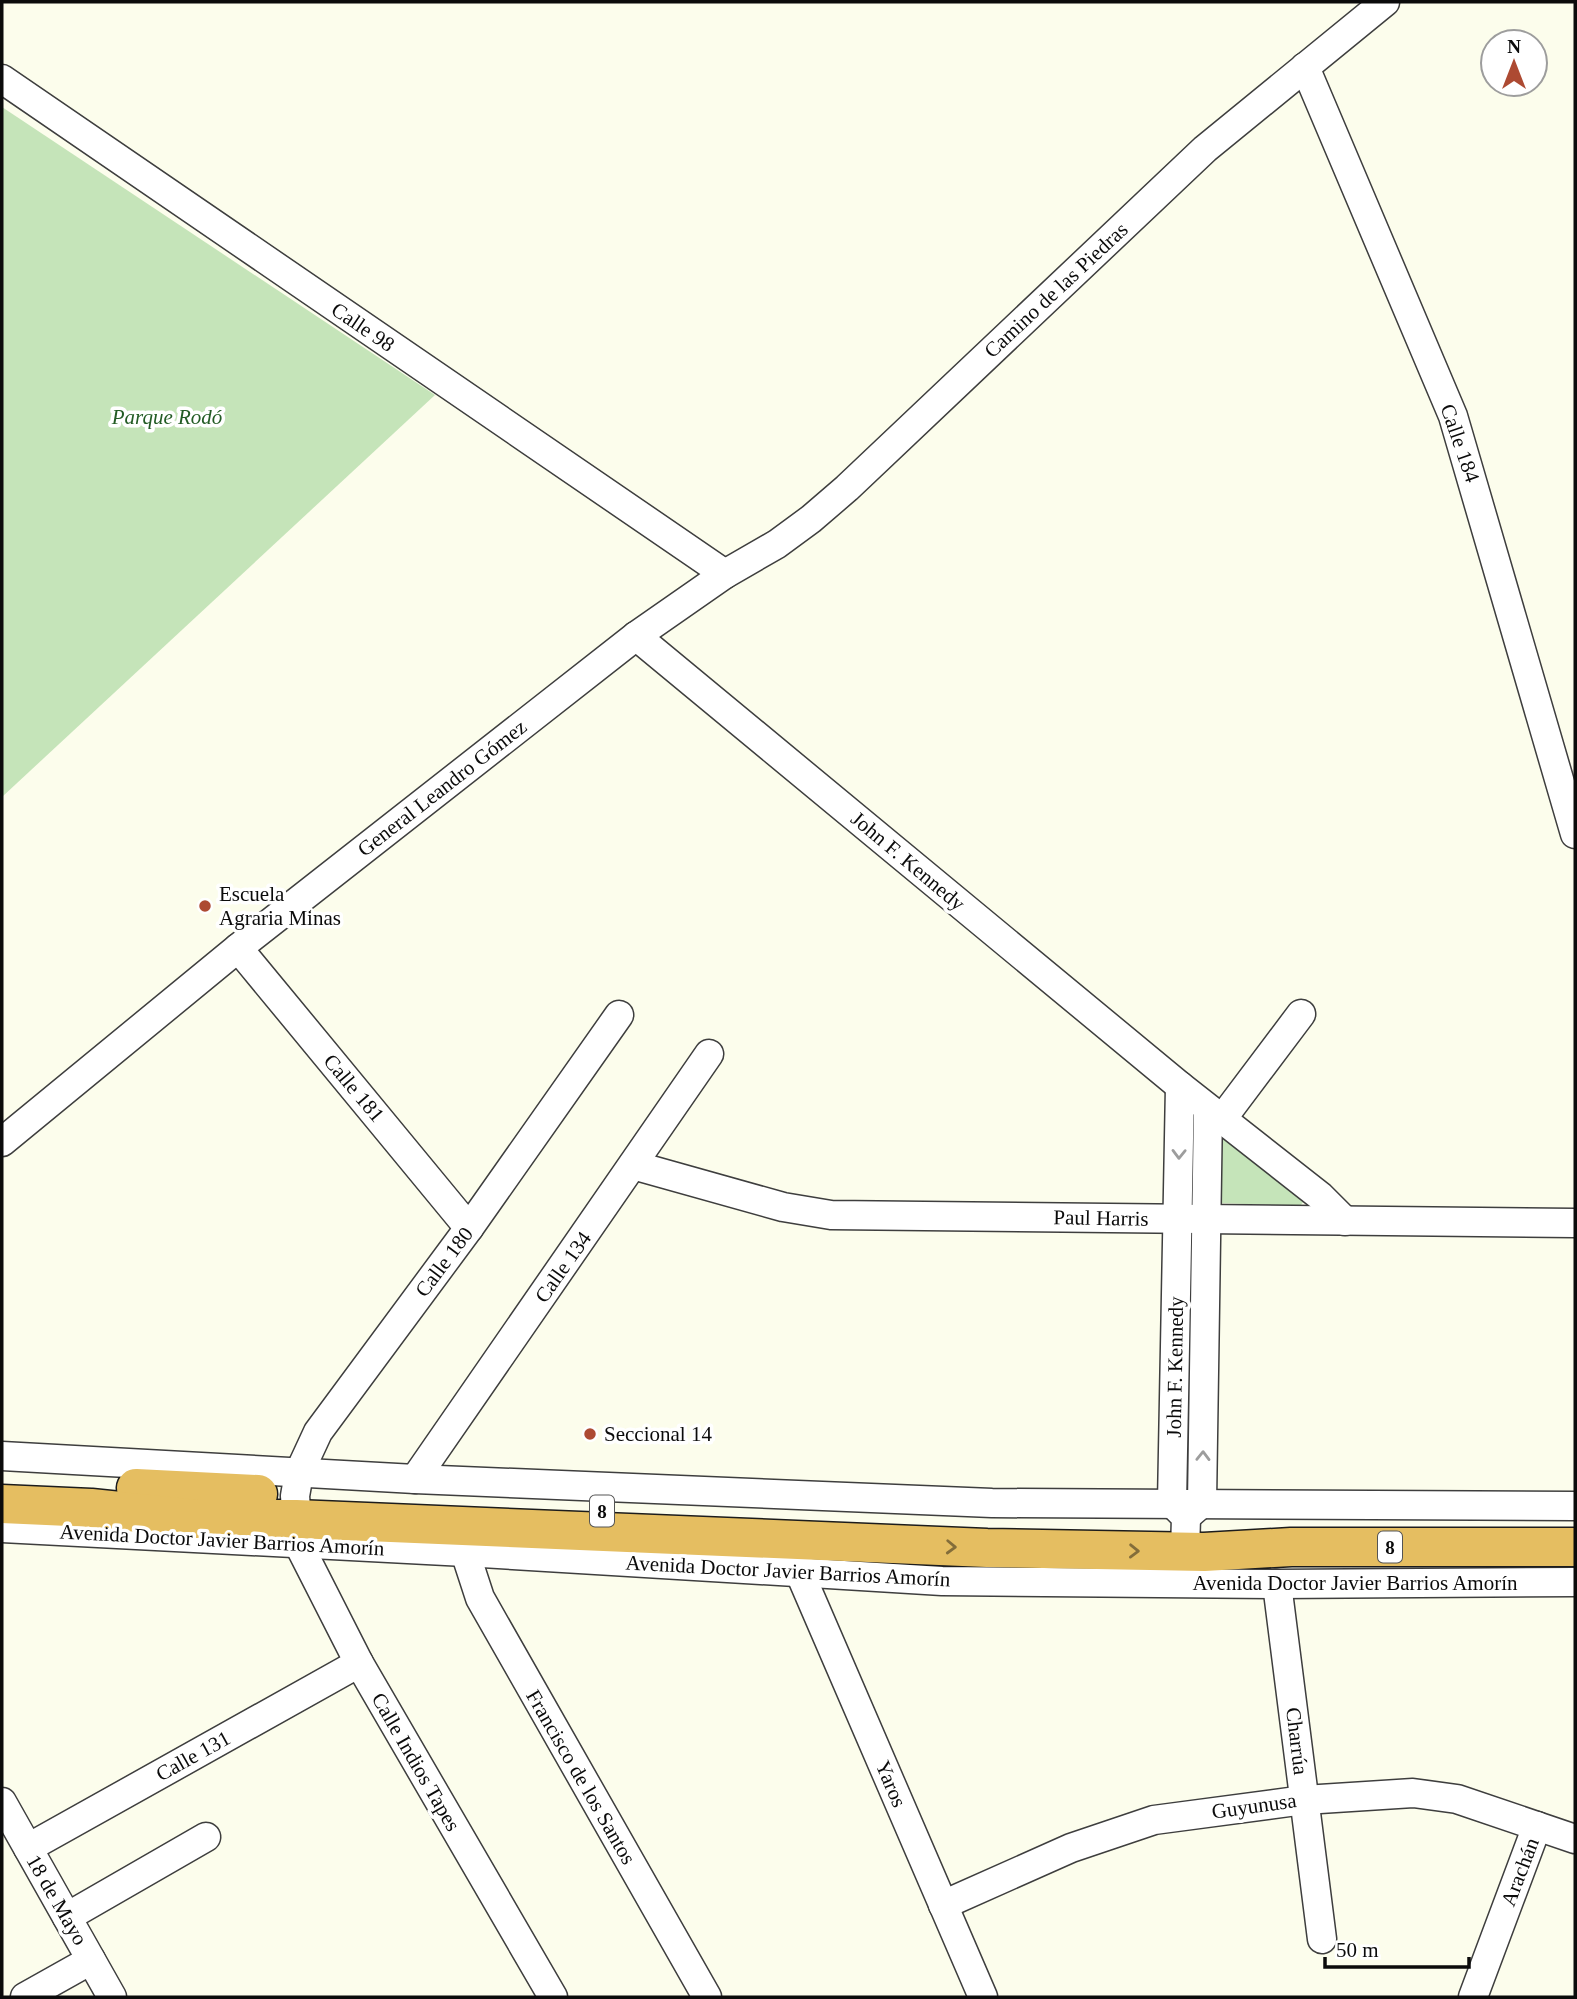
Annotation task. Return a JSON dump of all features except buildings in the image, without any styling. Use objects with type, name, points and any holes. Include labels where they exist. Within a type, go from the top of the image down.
[{"type":"highway","name":"Avenida Doctor Javier Barrios Amorín","points":[[2,1482],[297,1508],[788,1520],[1186,1520],[1575,1529]]},
{"type":"highway","name":"Avenida Doctor Javier Barrios Amorín","points":[[2,1504],[91,1508],[196,1518],[297,1508]]},
{"type":"highway","name":"Avenida Doctor Javier Barrios Amorín","points":[[1186,1520],[1291,1546],[1575,1547]]},
{"type":"street","name":"Camino de las Piedras","points":[[725,574],[777,544],[838,496],[1205,149],[1385,2]]},
{"type":"street","name":"Calle 184","points":[[1305,67],[1453,416],[1575,834]]},
{"type":"street","name":"Calle 98","points":[[2,79],[725,574]]},
{"type":"street","name":"General Leandro Gómez","points":[[2,1142],[238,948],[636,636],[725,574]]},
{"type":"street","name":"John F. Kennedy","points":[[636,636],[1180,1086],[1320,1196],[1345,1221]]},
{"type":"street","name":"Calle 181","points":[[238,948],[469,1228]]},
{"type":"street","points":[[1215,1114],[1301,1014]]},
{"type":"street","name":"Calle 180","points":[[297,1508],[317,1432],[469,1228],[619,1015]]},
{"type":"street","name":"Calle 134","points":[[415,1479],[709,1054]]},
{"type":"street","name":"John F. Kennedy","points":[[1180,1086],[1177,1219],[1186,1520]]},
{"type":"street","name":"John F. Kennedy","points":[[1186,1520],[1215,1114]]},
{"type":"street","name":"Paul Harris","points":[[633,1165],[783,1207],[831,1215],[1575,1223]]},
{"type":"street","name":"Avenida Doctor Javier Barrios Amorín","points":[[2,1455],[297,1508],[464,1552],[942,1581],[1277,1584],[1575,1582]]},
{"type":"street","name":"Avenida Doctor Javier Barrios Amorín","points":[[2,1528],[297,1508],[415,1479],[964,1502],[1186,1520],[1575,1506]]},
{"type":"street","name":"Calle Indios Tapes","points":[[297,1508],[359,1663],[553,1997]]},
{"type":"street","name":"Francisco de los Santos","points":[[464,1552],[480,1598],[708,1997]]},
{"type":"street","name":"Yaros","points":[[799,1571],[983,1997]]},
{"type":"street","name":"Charrúa","points":[[1277,1584],[1322,1939]]},
{"type":"street","name":"Calle 131","points":[[28,1848],[359,1663]]},
{"type":"street","name":"Guyunusa","points":[[943,1905],[1071,1848],[1154,1820],[1304,1800],[1413,1793],[1457,1799],[1575,1839]]},
{"type":"street","name":"18 de Mayo","points":[[2,1802],[112,1997]]},
{"type":"street","name":"Arachán","points":[[1473,1997],[1537,1826]]},
{"type":"street","points":[[67,1917],[206,1837]]},
{"type":"street","points":[[25,1997],[91,1960]]},
{"type":"green space","name":"Parque Rodó","points":[[2,107],[435,395],[2,797]]},
{"type":"green space","points":[[1222,1135],[1304,1201],[1300,1206],[1219,1203],[1215,1140]]},
{"type":"place","name":"Escuela Agraria Minas","points":[[205,906]]},
{"type":"place","name":"Seccional 14","points":[[590,1434]]}]
